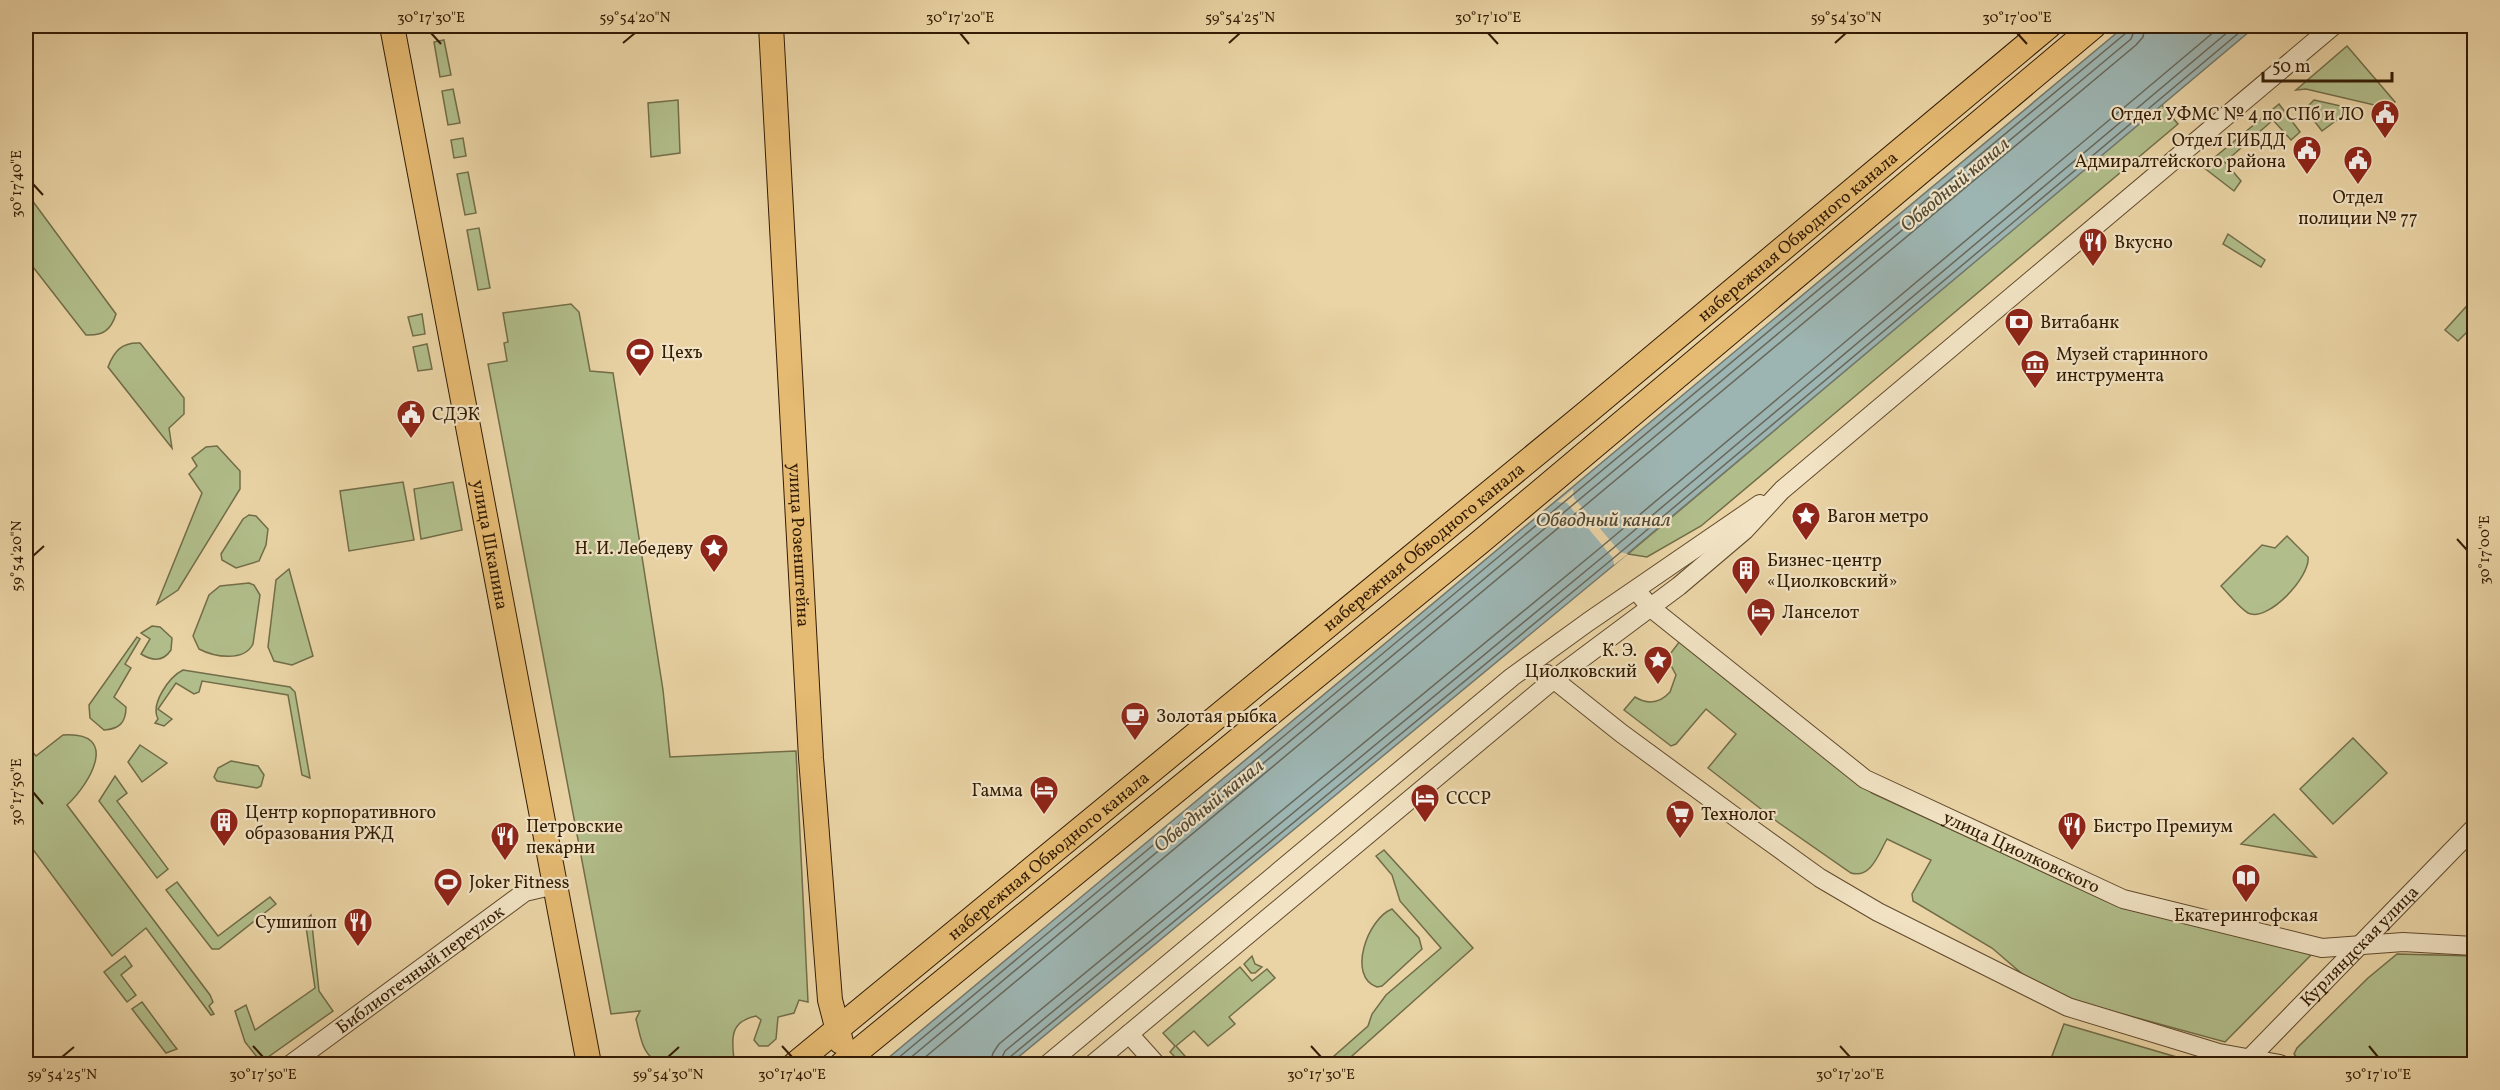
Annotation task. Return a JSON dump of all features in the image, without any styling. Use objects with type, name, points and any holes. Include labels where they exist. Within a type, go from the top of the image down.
[{"type":"main road","name":"улица Шкапина","points":[[392,26],[589,1065]]},
{"type":"main road","name":"улица Розенштейна","points":[[771,26],[810,750],[830,1000],[845,1064]]},
{"type":"main road","name":"набережная Обводного канала","points":[[795,1065],[1585,414],[2049,26]]},
{"type":"main road","name":"набережная Обводного канала","points":[[845,1064],[1479,543],[2094,26]]},
{"type":"street","points":[[1093,1065],[1553,680],[1651,608],[1745,530],[1782,490],[2332,26]]},
{"type":"street","points":[[1048,1065],[1534,662],[1736,519],[1782,490]]},
{"type":"street","name":"улица Циолковского","points":[[1636,590],[1651,608],[1865,779],[2123,899],[2322,948],[2360,947],[2403,942],[2475,946]]},
{"type":"street","points":[[1534,662],[1553,680],[1667,767],[1820,878],[1878,912],[2068,1007],[2246,1062],[2280,1065]]},
{"type":"street","name":"Курляндская улица","points":[[2246,1062],[2475,828]]},
{"type":"street","name":"Библиотечный переулок","points":[[291,1065],[525,892],[555,885]]},
{"type":"street","points":[[1129,1034],[1156,1065]]},
{"type":"green space","points":[[444,40],[451,75],[440,77],[434,42]]},
{"type":"green space","points":[[2347,46],[2395,102],[2387,108],[2306,89],[2296,90]]},
{"type":"green space","points":[[453,89],[460,123],[448,125],[442,91]]},
{"type":"green space","points":[[678,100],[680,153],[651,157],[648,103]]},
{"type":"green space","points":[[2314,100],[2350,108],[2350,110],[2322,131],[2305,109]]},
{"type":"green space","points":[[2161,104],[2178,124],[1701,526],[1647,557],[1628,554]]},
{"type":"green space","points":[[2279,104],[2300,132],[2291,140],[2273,120],[2225,162],[2241,181],[2234,191],[2203,167]]},
{"type":"green space","points":[[463,138],[466,156],[454,158],[451,140]]},
{"type":"green space","points":[[468,172],[476,213],[465,215],[457,174]]},
{"type":"green space","points":[[26,192],[116,314],[106,331],[86,335],[26,258]]},
{"type":"green space","points":[[479,228],[490,288],[478,290],[467,230]]},
{"type":"green space","points":[[2228,234],[2265,260],[2261,267],[2223,244]]},
{"type":"green space","points":[[2474,298],[2474,333],[2470,329],[2458,341],[2445,330]]},
{"type":"green space","points":[[571,304],[579,312],[590,371],[613,373],[663,690],[670,757],[796,751],[808,1002],[799,1000],[794,1013],[778,1017],[776,1039],[768,1046],[759,1046],[754,1040],[761,1020],[756,1016],[742,1022],[734,1031],[734,1059],[728,1064],[661,1064],[650,1056],[643,1046],[636,1019],[640,1011],[611,1014],[488,364],[507,361],[504,343],[508,342],[503,313]]},
{"type":"green space","points":[[422,314],[425,334],[413,336],[408,317]]},
{"type":"green space","points":[[140,343],[184,398],[184,414],[169,428],[172,448],[108,367],[113,356],[124,346]]},
{"type":"green space","points":[[427,344],[432,369],[418,371],[413,347]]},
{"type":"green space","points":[[217,446],[240,471],[240,489],[178,590],[157,604],[202,493],[189,474],[197,466],[192,458],[206,447]]},
{"type":"green space","points":[[403,482],[414,540],[349,551],[340,491]]},
{"type":"green space","points":[[453,482],[462,530],[421,539],[414,489]]},
{"type":"green space","points":[[249,515],[256,516],[268,529],[266,545],[259,561],[236,568],[222,560],[221,554],[243,519]]},
{"type":"green space","points":[[2287,536],[2308,557],[2303,575],[2296,586],[2277,605],[2256,614],[2248,613],[2221,586],[2262,545],[2275,548]]},
{"type":"green space","points":[[289,569],[313,656],[292,665],[274,661],[268,647],[276,580]]},
{"type":"green space","points":[[249,583],[254,585],[260,595],[253,644],[249,650],[236,656],[220,656],[199,649],[193,636],[209,595],[220,586]]},
{"type":"green space","points":[[152,626],[160,627],[172,638],[171,650],[161,658],[153,659],[141,654],[150,639],[141,633]]},
{"type":"green space","points":[[137,637],[140,639],[125,664],[131,668],[114,697],[126,707],[125,717],[118,727],[104,730],[90,718],[89,705]]},
{"type":"green space","points":[[1680,641],[1872,793],[2117,906],[2308,952],[2311,955],[2225,1042],[2075,1001],[2027,978],[1992,948],[1913,901],[1912,894],[1931,860],[1887,839],[1869,869],[1858,874],[1851,873],[1779,823],[1708,768],[1736,734],[1706,709],[1676,744],[1671,746],[1624,710],[1635,697],[1654,702],[1670,692],[1676,675],[1667,658]]},
{"type":"green space","points":[[183,670],[290,687],[295,692],[310,778],[302,775],[288,695],[202,681],[199,692],[194,694],[176,683],[158,709],[172,719],[164,726],[155,723],[158,719],[157,706],[162,691],[172,678]]},
{"type":"green space","points":[[63,735],[81,736],[91,741],[96,750],[91,773],[67,805],[210,995],[213,1002],[209,1006],[214,1014],[211,1015],[146,928],[112,956],[26,840],[26,744],[36,756]]},
{"type":"green space","points":[[2353,738],[2387,773],[2333,824],[2300,789]]},
{"type":"green space","points":[[140,745],[167,763],[142,782],[128,762]]},
{"type":"green space","points":[[231,761],[258,766],[264,775],[261,786],[257,788],[217,781],[214,777],[218,768]]},
{"type":"green space","points":[[115,776],[127,793],[117,801],[168,869],[157,878],[99,801]]},
{"type":"green space","points":[[2274,814],[2316,857],[2241,844]]},
{"type":"green space","points":[[1384,850],[1473,948],[1343,1064],[1325,1064],[1368,1026],[1372,1014],[1386,995],[1441,948],[1400,901],[1392,875],[1376,856]]},
{"type":"green space","points":[[177,882],[218,936],[270,897],[276,904],[219,949],[212,949],[166,890]]},
{"type":"green space","points":[[1392,909],[1419,938],[1422,949],[1382,986],[1377,987],[1368,981],[1363,972],[1364,948],[1375,924]]},
{"type":"green space","points":[[311,915],[319,991],[333,1011],[261,1062],[245,1042],[235,1011],[246,1005],[255,1030],[315,988],[305,920]]},
{"type":"green space","points":[[2397,954],[2474,956],[2474,1064],[2420,1064],[2297,1058],[2294,1054],[2297,1048],[2368,978]]},
{"type":"green space","points":[[125,956],[132,966],[121,975],[136,995],[127,1002],[104,972]]},
{"type":"green space","points":[[1252,956],[1255,964],[1262,967],[1255,973],[1251,973],[1244,964]]},
{"type":"green space","points":[[1240,967],[1252,981],[1267,969],[1275,978],[1229,1017],[1235,1024],[1208,1046],[1194,1031],[1176,1046],[1192,1064],[1182,1064],[1170,1052],[1175,1046],[1163,1033]]},
{"type":"green space","points":[[142,1002],[177,1049],[166,1053],[132,1009]]},
{"type":"green space","points":[[2064,1024],[2197,1063],[2198,1064],[2049,1064]]},
{"type":"water","name":"Обводный канал","points":[[2125,26],[2256,26],[1614,565],[1010,1064],[881,1064]]},
{"type":"pier","points":[[1573,489],[1574,498],[1620,552],[1628,554],[1614,565],[1613,558],[1567,503],[1557,502]]},
{"type":"place","name":"Отдел УФМС № 4 по СПб и ЛО","points":[[2385,140]]},
{"type":"place","name":"Отдел ГИБДД Адмиралтейского района","points":[[2307,176]]},
{"type":"place","name":"Отдел полиции № 77","points":[[2358,186]]},
{"type":"place","name":"Вкусно","points":[[2093,268]]},
{"type":"place","name":"Витабанк","points":[[2019,348]]},
{"type":"place","name":"Цехъ","points":[[640,378]]},
{"type":"place","name":"Музей старинного инструмента","points":[[2035,390]]},
{"type":"place","name":"СДЭК","points":[[411,440]]},
{"type":"place","name":"Вагон метро","points":[[1806,542]]},
{"type":"place","name":"Н. И. Лебедеву","points":[[714,574]]},
{"type":"place","name":"Бизнес-центр «Циолковский»","points":[[1746,596]]},
{"type":"place","name":"Ланселот","points":[[1761,638]]},
{"type":"place","name":"К. Э. Циолковский","points":[[1658,686]]},
{"type":"place","name":"Золотая рыбка","points":[[1135,742]]},
{"type":"place","name":"Гамма","points":[[1044,816]]},
{"type":"place","name":"СССР","points":[[1425,824]]},
{"type":"place","name":"Технолог","points":[[1680,840]]},
{"type":"place","name":"Центр корпоративного образования РЖД","points":[[224,848]]},
{"type":"place","name":"Бистро Премиум","points":[[2072,852]]},
{"type":"place","name":"Петровские пекарни","points":[[505,862]]},
{"type":"place","name":"Екатерингофская","points":[[2246,904]]},
{"type":"place","name":"Joker Fitness","points":[[448,908]]},
{"type":"place","name":"Сушишоп","points":[[358,948]]}]
